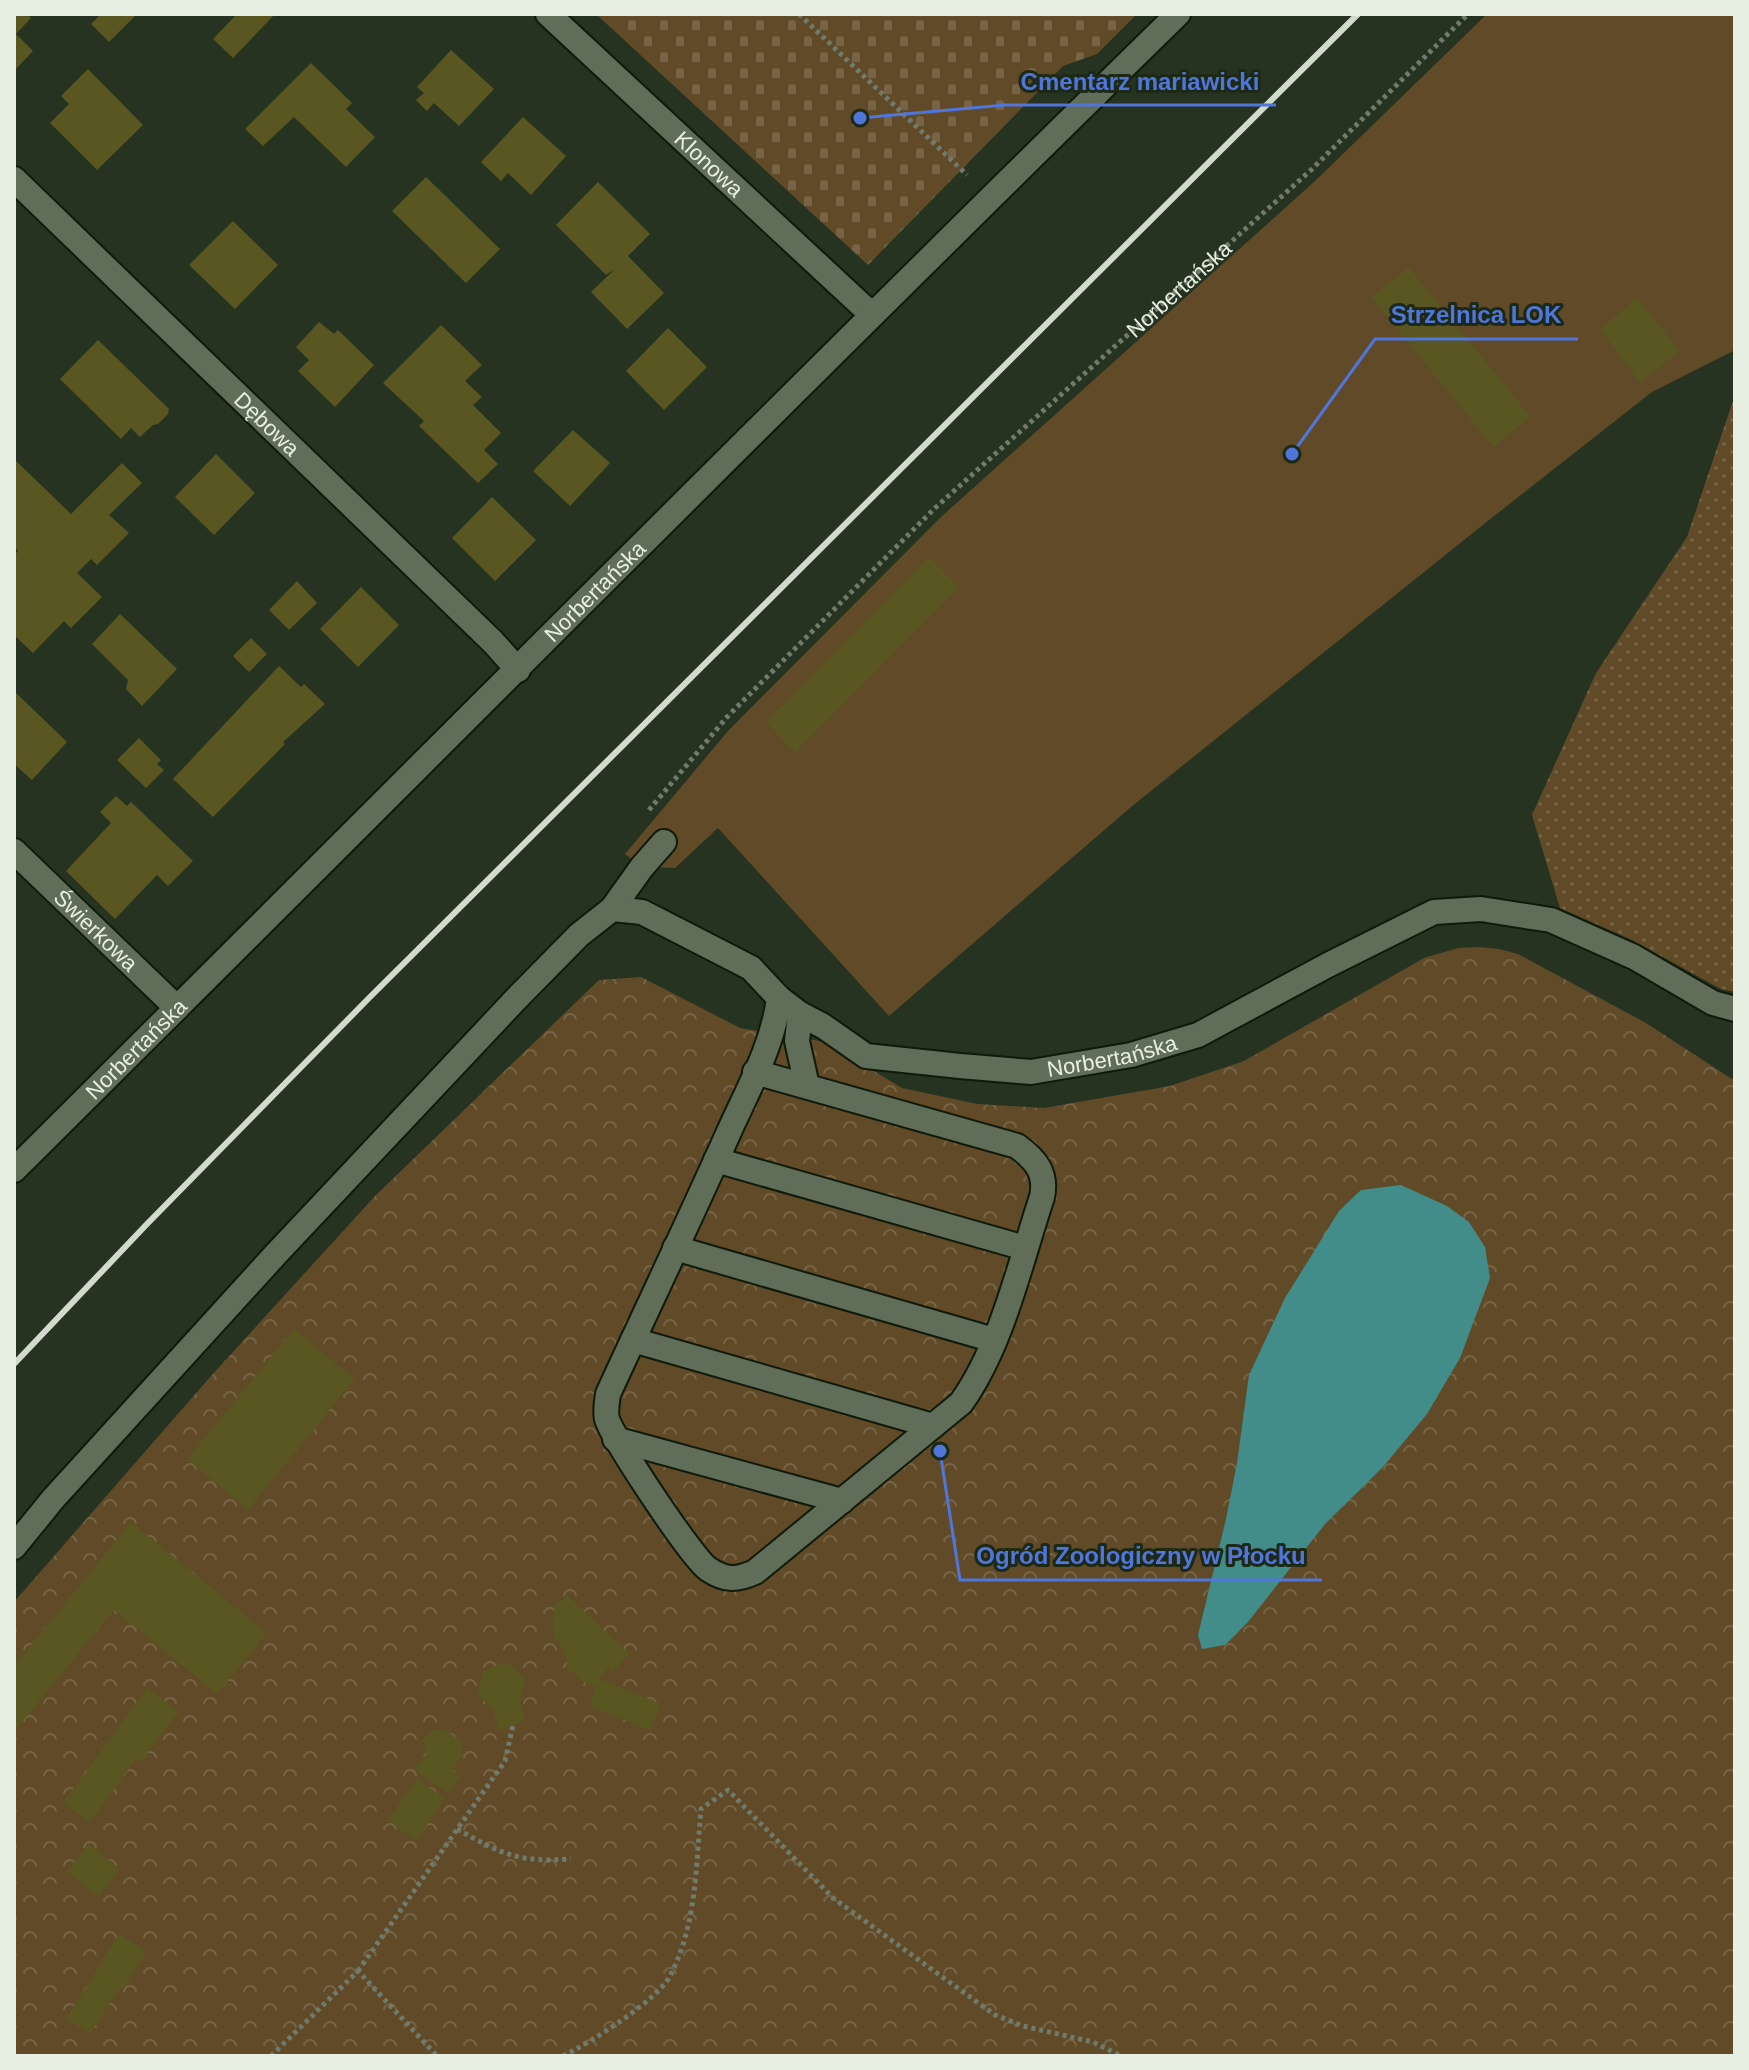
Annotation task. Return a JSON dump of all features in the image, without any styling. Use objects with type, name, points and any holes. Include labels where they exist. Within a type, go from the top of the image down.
[{"type":"street","name":"Klonowa","points":[[548,14],[871,314]]},
{"type":"street","name":"Norbertańska","points":[[14,1170],[518,670],[871,314],[1178,14]]},
{"type":"street","name":"Dębowa","points":[[14,179],[482,631],[518,670]]},
{"type":"street","points":[[14,1547],[53,1499],[276,1254],[517,998],[579,935],[612,909],[664,842]]},
{"type":"street","name":"Świerkowa","points":[[14,851],[177,1008]]},
{"type":"street","name":"Norbertańska","points":[[612,909],[642,912],[751,968],[779,998],[866,1056],[1031,1072],[1131,1055],[1198,1035],[1434,912],[1481,909],[1551,920],[1634,957],[1713,1003],[1735,1009]]},
{"type":"street","points":[[755,1072],[1017,1146],[1038,1165],[1045,1180],[994,1340],[969,1393],[961,1403],[755,1572],[738,1580],[722,1576],[699,1561],[615,1439],[606,1415],[608,1394],[716,1160],[755,1072],[770,1040],[779,998]]},
{"type":"street","points":[[800,1014],[797,1041],[807,1086]]},
{"type":"street","points":[[716,1160],[1025,1248]]},
{"type":"street","points":[[675,1248],[994,1340]]},
{"type":"street","points":[[633,1340],[933,1426]]},
{"type":"street","points":[[615,1439],[842,1501]]},
{"type":"path","points":[[799,14],[971,179]]},
{"type":"path","name":"Norbertańska","points":[[645,815],[727,717],[935,508],[1311,170],[1468,14]]},
{"type":"path","points":[[271,2056],[358,1971],[505,1761],[513,1725]]},
{"type":"path","points":[[563,2056],[635,2010],[669,1979],[686,1932],[697,1886],[701,1809],[728,1790],[833,1898],[995,2015],[1023,2026],[1093,2042],[1121,2056]]},
{"type":"path","points":[[457,1829],[503,1854],[522,1859],[571,1859]]},
{"type":"path","points":[[358,1971],[437,2056]]},
{"type":"green space","points":[[596,14],[1137,14],[1097,54],[1063,66],[868,265]]},
{"type":"green space","points":[[1487,14],[1735,14],[1735,350],[1652,392],[1489,520],[1131,807],[889,1016],[718,828],[675,868],[642,867],[625,854],[728,731],[941,517],[1314,182]]},
{"type":"green space","points":[[1735,395],[1735,992],[1721,989],[1630,939],[1560,908],[1532,815],[1596,673],[1687,537]]},
{"type":"green space","points":[[1477,947],[1518,954],[1646,1023],[1735,1081],[1735,2056],[14,2056],[14,1602],[211,1376],[376,1195],[599,980],[641,977],[740,1028],[826,1042],[902,1088],[977,1104],[1044,1108],[1170,1086],[1244,1061],[1424,958],[1458,948]]},
{"type":"water","points":[[1401,1185],[1447,1206],[1469,1222],[1485,1247],[1490,1278],[1460,1358],[1427,1414],[1383,1467],[1325,1524],[1248,1622],[1225,1645],[1202,1649],[1198,1635],[1237,1463],[1249,1375],[1285,1298],[1339,1211],[1361,1190]]},
{"type":"building","points":[[14,14],[27,14],[31,18],[16,34],[33,51],[14,71]]},
{"type":"building","points":[[101,14],[137,14],[109,42],[91,24]]},
{"type":"building","points":[[237,14],[275,14],[233,58],[213,39]]},
{"type":"building","points":[[451,50],[494,89],[459,126],[434,103],[427,111],[416,100],[424,93],[417,87]]},
{"type":"building","points":[[311,63],[352,103],[346,109],[375,137],[346,167],[294,117],[263,146],[245,129]]},
{"type":"building","points":[[88,69],[143,125],[97,170],[50,123],[69,104],[61,96]]},
{"type":"building","points":[[523,117],[566,156],[531,195],[508,173],[501,181],[481,162]]},
{"type":"building","points":[[426,177],[500,249],[466,283],[392,211]]},
{"type":"building","points":[[598,182],[650,234],[628,256],[664,293],[627,329],[591,292],[615,269],[606,275],[556,225]]},
{"type":"building","points":[[233,221],[278,265],[235,309],[189,265]]},
{"type":"building","points":[[1409,267],[1531,417],[1493,447],[1371,297]]},
{"type":"building","points":[[1637,298],[1680,351],[1640,383],[1600,329]]},
{"type":"building","points":[[319,322],[334,334],[338,330],[374,365],[335,407],[298,371],[309,360],[296,347]]},
{"type":"building","points":[[441,325],[482,365],[465,381],[482,397],[473,405],[501,433],[484,450],[498,464],[478,483],[419,426],[424,421],[383,383]]},
{"type":"building","points":[[668,328],[707,367],[664,410],[626,371]]},
{"type":"building","points":[[98,340],[169,409],[158,424],[140,437],[131,428],[121,439],[60,379]]},
{"type":"building","points":[[573,430],[610,463],[570,506],[533,471]]},
{"type":"building","points":[[216,454],[255,493],[214,535],[175,497]]},
{"type":"building","points":[[14,459],[71,514],[122,463],[142,483],[109,515],[129,533],[97,565],[91,559],[77,573],[102,597],[71,628],[64,621],[33,653],[14,635],[14,555],[18,551],[14,547]]},
{"type":"building","points":[[492,497],[536,540],[495,581],[452,538]]},
{"type":"building","points":[[929,557],[959,587],[795,753],[766,722]]},
{"type":"building","points":[[297,581],[317,603],[289,630],[269,610]]},
{"type":"building","points":[[361,587],[399,625],[358,667],[320,629]]},
{"type":"building","points":[[120,614],[177,669],[142,706],[126,689],[128,680],[92,644]]},
{"type":"building","points":[[251,638],[267,654],[249,672],[233,656]]},
{"type":"building","points":[[279,666],[325,704],[283,742],[285,744],[213,817],[173,779]]},
{"type":"building","points":[[14,691],[67,742],[32,780],[14,764]]},
{"type":"building","points":[[139,738],[161,760],[157,764],[164,770],[146,788],[117,760]]},
{"type":"building","points":[[116,796],[127,806],[131,802],[193,861],[168,886],[157,875],[115,919],[66,871],[111,823],[100,812]]},
{"type":"building","points":[[294,1329],[355,1379],[248,1510],[187,1459]]},
{"type":"building","points":[[131,1522],[267,1633],[217,1694],[114,1610],[14,1732],[14,1666]]},
{"type":"building","points":[[567,1595],[629,1654],[613,1672],[608,1668],[599,1679],[661,1704],[650,1730],[589,1706],[596,1687],[583,1682],[567,1668],[565,1652],[554,1637],[554,1607]]},
{"type":"building","points":[[508,1662],[526,1679],[520,1702],[525,1720],[499,1731],[493,1710],[477,1693],[483,1671]]},
{"type":"building","points":[[147,1688],[179,1711],[141,1762],[136,1759],[90,1822],[63,1803]]},
{"type":"building","points":[[443,1729],[460,1740],[463,1754],[452,1770],[461,1776],[448,1793],[414,1770],[426,1754],[423,1740],[430,1731]]},
{"type":"building","points":[[417,1778],[445,1799],[416,1841],[388,1820]]},
{"type":"building","points":[[88,1844],[120,1869],[99,1897],[67,1872]]},
{"type":"building","points":[[119,1934],[147,1951],[90,2034],[66,2019]]},
{"type":"railway","points":[[14,1364],[369,998],[1358,14]]},
{"type":"place","name":"Cmentarz mariawicki","points":[[860,118]]},
{"type":"place","name":"Strzelnica LOK","points":[[1292,454]]},
{"type":"place","name":"Ogród Zoologiczny w Płocku","points":[[940,1451]]}]
